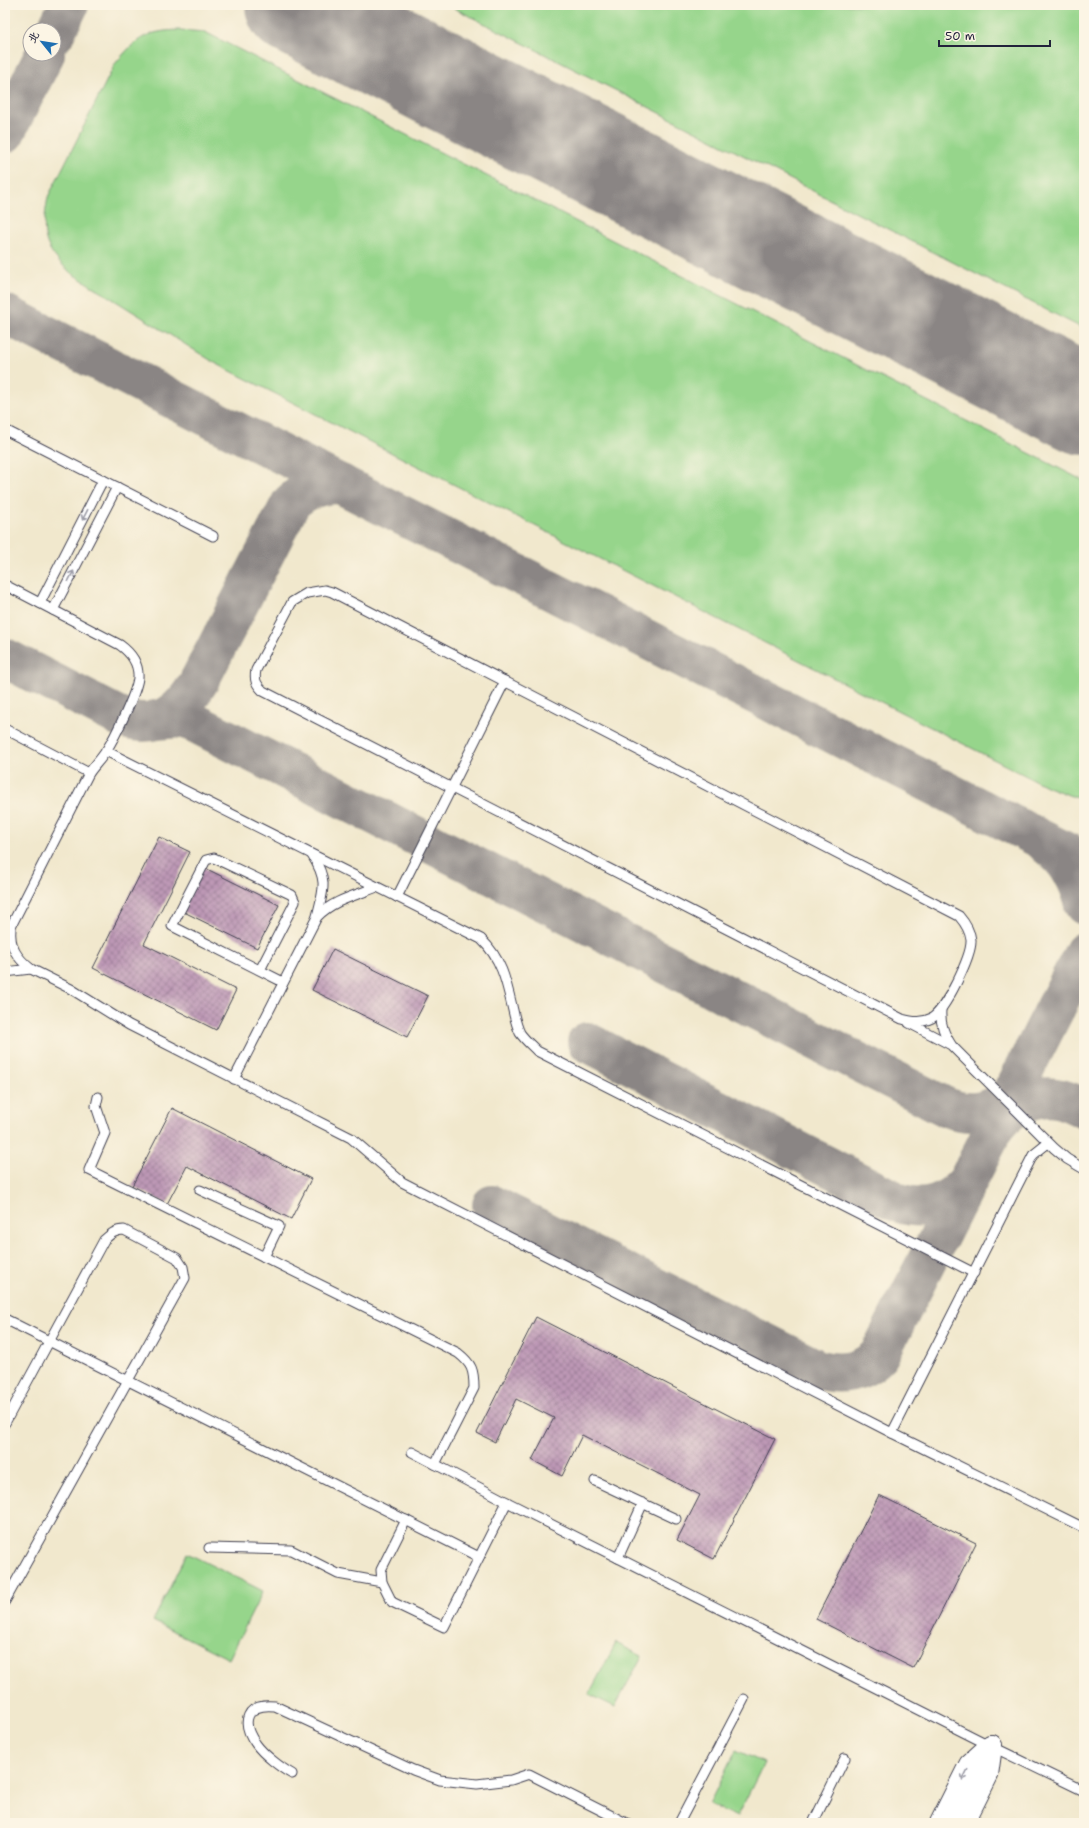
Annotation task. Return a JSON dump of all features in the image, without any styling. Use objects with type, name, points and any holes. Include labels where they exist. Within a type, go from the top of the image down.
[{"type":"main road","points":[[941,1823],[970,1765],[991,1746]]},
{"type":"main road","points":[[963,1823],[988,1775],[991,1746]]},
{"type":"lane","points":[[5,430],[213,536]]},
{"type":"lane","points":[[40,603],[103,480]]},
{"type":"lane","points":[[53,610],[117,487]]},
{"type":"lane","points":[[5,585],[120,645],[128,651],[134,659],[138,678],[136,687],[106,751],[89,773],[5,938]]},
{"type":"lane","points":[[952,1046],[263,691],[257,685],[255,677],[256,670],[292,602],[307,593],[325,590],[332,592],[959,916],[969,931],[970,949],[968,958],[941,1010],[940,1020],[943,1030],[952,1046],[1048,1143],[1067,1159],[1084,1169]]},
{"type":"lane","points":[[397,897],[505,681]]},
{"type":"lane","points":[[5,729],[89,773]]},
{"type":"lane","points":[[106,751],[481,939],[491,949],[505,976],[520,1032],[526,1041],[538,1051],[974,1273]]},
{"type":"lane","points":[[234,1079],[317,917],[324,881],[320,868],[311,854]]},
{"type":"lane","points":[[260,970],[295,902],[292,895],[214,858],[206,860],[172,926],[283,982]]},
{"type":"lane","points":[[317,917],[324,910],[336,903],[378,887]]},
{"type":"lane","points":[[12,925],[10,937],[13,950],[20,961],[31,969],[71,988],[128,1025],[351,1138],[402,1182],[892,1433],[1084,1528]]},
{"type":"lane","points":[[5,972],[31,969]]},
{"type":"lane","points":[[902,1019],[913,1022],[923,1022],[941,1010]]},
{"type":"lane","points":[[98,1097],[96,1106],[105,1133],[89,1170],[458,1353],[469,1362],[474,1375],[474,1388],[435,1464]]},
{"type":"lane","points":[[892,1433],[1033,1155],[1048,1143]]},
{"type":"lane","points":[[200,1190],[279,1226],[264,1257]]},
{"type":"lane","points":[[5,1423],[104,1240],[117,1230],[124,1230],[177,1258],[183,1267],[184,1278],[5,1602]]},
{"type":"lane","points":[[5,1319],[479,1557]]},
{"type":"lane","points":[[412,1452],[618,1558],[991,1746],[1084,1791]]},
{"type":"lane","points":[[596,1481],[676,1519]]},
{"type":"lane","points":[[406,1520],[381,1570],[382,1582],[392,1602],[444,1627],[507,1502]]},
{"type":"lane","points":[[618,1558],[643,1504]]},
{"type":"lane","points":[[209,1548],[291,1550],[338,1574],[382,1582]]},
{"type":"lane","points":[[679,1823],[744,1699]]},
{"type":"lane","points":[[292,1774],[256,1746],[248,1731],[248,1716],[251,1710],[264,1704],[275,1706],[413,1770],[440,1780],[477,1784],[511,1780],[529,1774],[626,1823]]},
{"type":"lane","points":[[813,1823],[845,1758]]},
{"type":"green space","points":[[448,5],[1080,5],[1084,7],[1084,329]]},
{"type":"green space","points":[[180,30],[205,32],[1084,481],[1084,797],[1071,796],[1048,787],[215,363],[71,273],[54,256],[46,240],[45,221],[48,197],[115,64],[136,42],[150,34]]},
{"type":"green space","points":[[187,1553],[263,1591],[229,1659],[153,1621]]},
{"type":"green space","points":[[616,1643],[642,1656],[615,1707],[589,1694]]},
{"type":"green space","points":[[736,1750],[764,1763],[737,1817],[709,1804]]},
{"type":"building","points":[[159,837],[190,852],[144,944],[236,990],[216,1030],[93,968]]},
{"type":"building","points":[[203,867],[279,905],[257,948],[182,911]]},
{"type":"building","points":[[333,949],[428,996],[407,1037],[312,990]]},
{"type":"building","points":[[172,1108],[311,1179],[291,1219],[187,1166],[167,1204],[132,1186]]},
{"type":"building","points":[[536,1317],[775,1439],[714,1559],[677,1540],[700,1495],[582,1435],[562,1476],[532,1460],[554,1418],[516,1399],[495,1442],[477,1433]]},
{"type":"building","points":[[879,1495],[976,1543],[913,1668],[816,1619]]},
{"type":"taxiway","points":[[60,22],[69,5]]},
{"type":"taxiway","points":[[5,133],[41,62]]},
{"type":"taxiway","points":[[5,314],[1084,861]]},
{"type":"taxiway","points":[[5,658],[124,719],[137,722],[148,722],[159,720],[168,716],[184,703],[198,683],[291,503],[302,494],[314,488],[341,484]]},
{"type":"taxiway","points":[[155,720],[181,718],[195,723],[946,1107],[965,1112],[982,1111],[999,1104],[1013,1091]]},
{"type":"taxiway","points":[[1047,845],[1061,857],[1072,872],[1076,879],[1084,905]]},
{"type":"taxiway","points":[[492,1205],[817,1369],[842,1372],[866,1366],[879,1355],[1084,952]]},
{"type":"taxiway","points":[[587,1042],[899,1203],[909,1206],[928,1206],[937,1204],[953,1195],[967,1182]]},
{"type":"taxiway","points":[[996,1126],[1016,1107],[1034,1099],[1052,1097],[1073,1103],[1084,1109]]},
{"type":"runway","points":[[295,5],[1084,405]]}]
